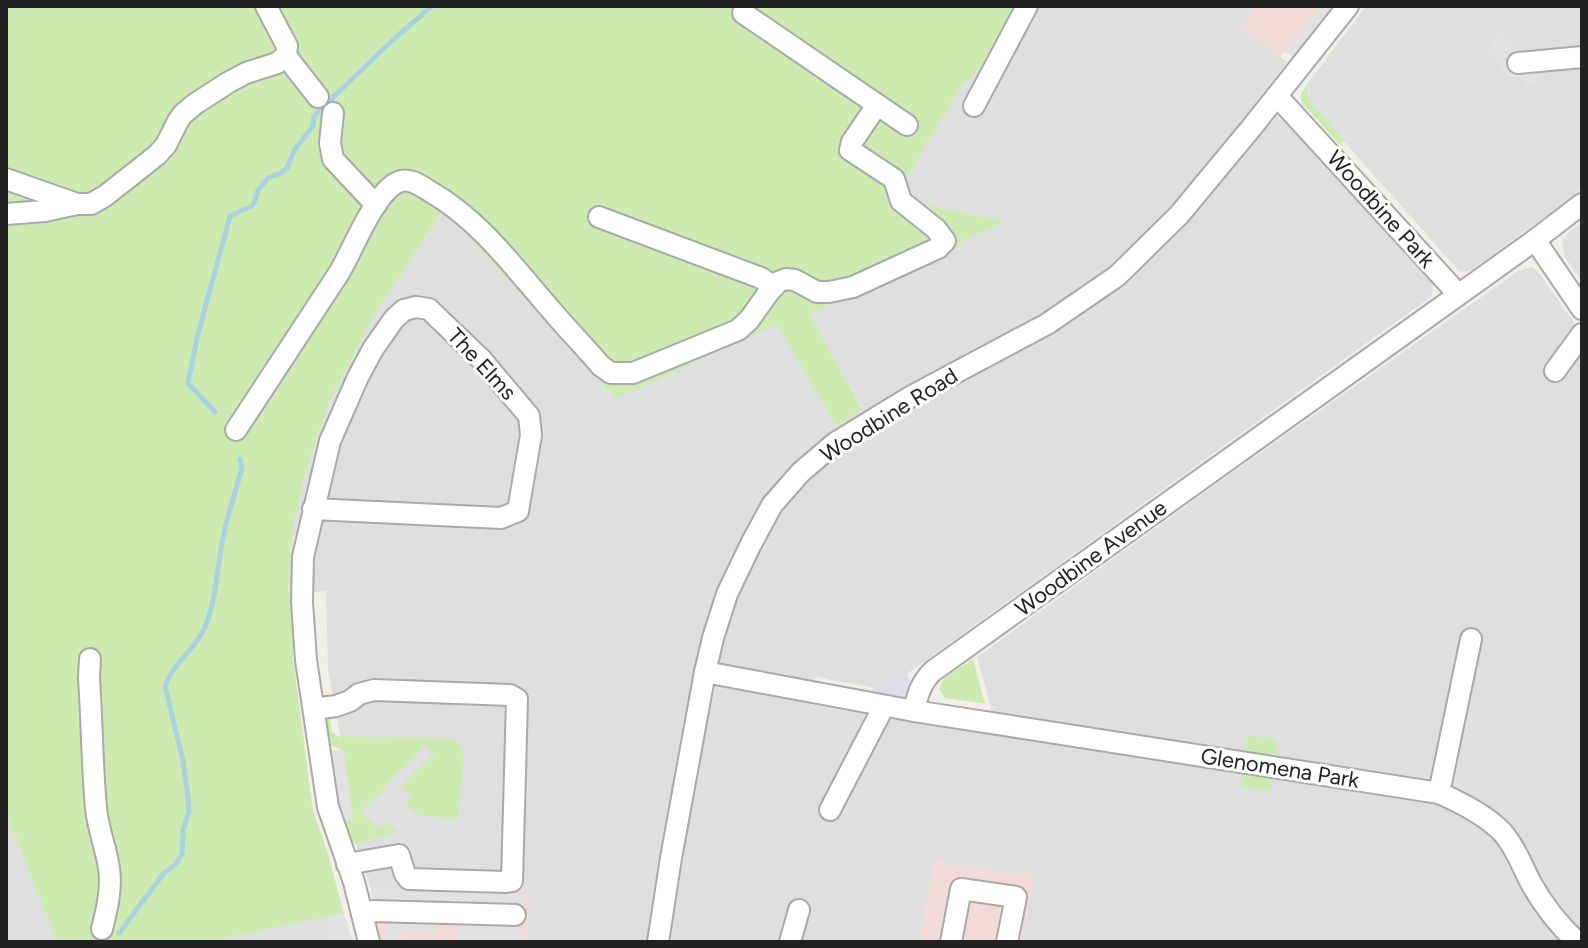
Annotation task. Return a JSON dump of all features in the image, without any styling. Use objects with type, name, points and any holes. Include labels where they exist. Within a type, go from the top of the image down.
[{"type":"street","points":[[266,6],[287,46],[286,56],[318,97]]},
{"type":"street","points":[[974,106],[1027,6]]},
{"type":"street","points":[[1277,96],[1348,6]]},
{"type":"street","points":[[743,13],[907,125]]},
{"type":"street","points":[[6,214],[91,204],[157,155],[183,114],[195,104],[246,73],[277,63],[286,56]]},
{"type":"street","points":[[1518,63],[1582,57]]},
{"type":"street","name":"Woodbine Park","points":[[1277,96],[1458,294]]},
{"type":"street","name":"Woodbine Road","points":[[658,942],[713,638],[727,594],[772,505],[801,472],[835,443],[910,397],[1047,324],[1117,276],[1179,215],[1277,96]]},
{"type":"street","points":[[236,430],[339,273],[376,205],[393,185],[401,181],[408,180],[452,204],[497,247],[601,366],[611,373],[633,373],[738,330],[778,282],[795,280],[817,292],[853,287],[938,248],[945,241],[936,229],[901,201],[894,179],[850,150],[852,142],[877,105]]},
{"type":"street","points":[[333,113],[330,143],[333,159],[376,205]]},
{"type":"street","points":[[6,179],[77,204]]},
{"type":"street","points":[[1458,294],[1582,204]]},
{"type":"street","points":[[599,217],[761,278],[774,287]]},
{"type":"street","points":[[1535,240],[1582,309]]},
{"type":"street","name":"Woodbine Avenue","points":[[914,711],[921,687],[933,671],[1458,294]]},
{"type":"street","name":"The Elms","points":[[313,509],[501,518],[518,511],[531,435],[529,416],[481,359],[429,309],[416,307],[404,310],[394,319],[373,349],[330,441],[313,509],[303,557],[306,660],[328,807],[369,942]]},
{"type":"street","points":[[1555,371],[1582,334]]},
{"type":"street","points":[[1439,793],[1471,639]]},
{"type":"street","points":[[90,659],[98,829],[110,884],[102,929]]},
{"type":"street","points":[[705,672],[914,711]]},
{"type":"street","points":[[314,709],[336,706],[374,690],[510,695],[517,699],[512,881],[409,879],[399,855],[347,864]]},
{"type":"street","points":[[830,810],[884,706]]},
{"type":"street","name":"Glenomena Park","points":[[914,711],[1439,793],[1462,803],[1503,833],[1544,904],[1559,925],[1577,942]]},
{"type":"street","points":[[951,942],[961,889],[1016,897],[1007,942]]},
{"type":"street","points":[[790,942],[799,910]]},
{"type":"street","points":[[362,914],[373,911],[515,915]]},
{"type":"shaded area","points":[[1015,6],[1260,6],[1242,26],[1287,62],[1257,100],[1321,159],[1433,282],[1432,296],[904,676],[881,689],[816,677],[809,704],[985,734],[991,707],[977,657],[1518,271],[1532,267],[1582,334],[1582,942],[1021,942],[1034,877],[935,861],[920,942],[527,942],[528,895],[371,889],[357,848],[328,670],[326,591],[288,595],[291,538],[305,476],[330,401],[377,311],[445,208],[778,325],[837,426],[862,408],[810,314],[1004,221],[910,202],[901,188],[960,88],[978,71]]},
{"type":"shaded area","points":[[1260,6],[1320,6],[1280,57],[1241,26]]},
{"type":"shaded area","points":[[1320,6],[1335,6],[1295,59],[1284,51]]},
{"type":"shaded area","points":[[1366,6],[1582,6],[1582,187],[1574,196],[1471,270],[1459,271],[1309,102],[1308,83]]},
{"type":"shaded area","points":[[1503,35],[1515,47],[1535,53],[1545,78],[1525,86],[1520,76],[1514,81],[1497,64],[1499,61],[1487,50]]},
{"type":"shaded area","points":[[1582,222],[1582,282],[1565,257],[1562,241]]},
{"type":"shaded area","points":[[907,674],[912,684],[904,699],[872,693],[873,688],[881,689]]},
{"type":"shaded area","points":[[343,750],[353,820],[338,822],[327,752]]},
{"type":"shaded area","points":[[6,813],[57,942],[6,942]]},
{"type":"shaded area","points":[[935,861],[1035,877],[1021,942],[920,942]]},
{"type":"shaded area","points":[[371,889],[529,895],[527,942],[376,942]]},
{"type":"shaded area","points":[[371,889],[523,895],[522,942],[458,942],[459,916],[436,916],[436,931],[401,930],[400,942],[386,942],[387,920],[375,919]]},
{"type":"shaded area","points":[[344,914],[353,942],[331,942],[326,917]]},
{"type":"shaded area","points":[[326,917],[331,942],[210,942],[295,923]]},
{"type":"green space","points":[[6,6],[1015,6],[978,71],[960,88],[901,188],[910,202],[1005,221],[810,314],[862,409],[837,426],[777,325],[616,398],[444,209],[377,311],[330,401],[305,475],[291,538],[288,594],[293,594],[293,657],[313,810],[344,914],[210,942],[57,942],[6,813]]},
{"type":"green space","points":[[1308,83],[1309,102],[1345,140],[1340,145],[1302,103],[1300,96]]},
{"type":"green space","points":[[973,659],[985,704],[945,698],[939,689],[944,678]]},
{"type":"green space","points":[[329,712],[332,732],[340,738],[456,739],[464,752],[458,819],[418,815],[405,804],[412,796],[401,786],[434,753],[426,745],[360,811],[379,829],[387,822],[398,832],[357,844],[347,843],[338,822],[353,820],[343,750],[324,743],[322,721]]},
{"type":"green space","points":[[1248,735],[1278,740],[1276,756],[1245,752]]},
{"type":"green space","points":[[1243,770],[1273,774],[1271,791],[1240,786]]},
{"type":"waterway","points":[[215,412],[188,383],[230,216],[252,206],[258,190],[268,178],[287,168],[295,149],[313,126],[314,116],[432,6]]},
{"type":"waterway","points":[[119,933],[182,854],[183,830],[189,812],[188,797],[183,761],[165,686],[197,641],[210,614],[226,526],[242,468],[240,459]]}]
